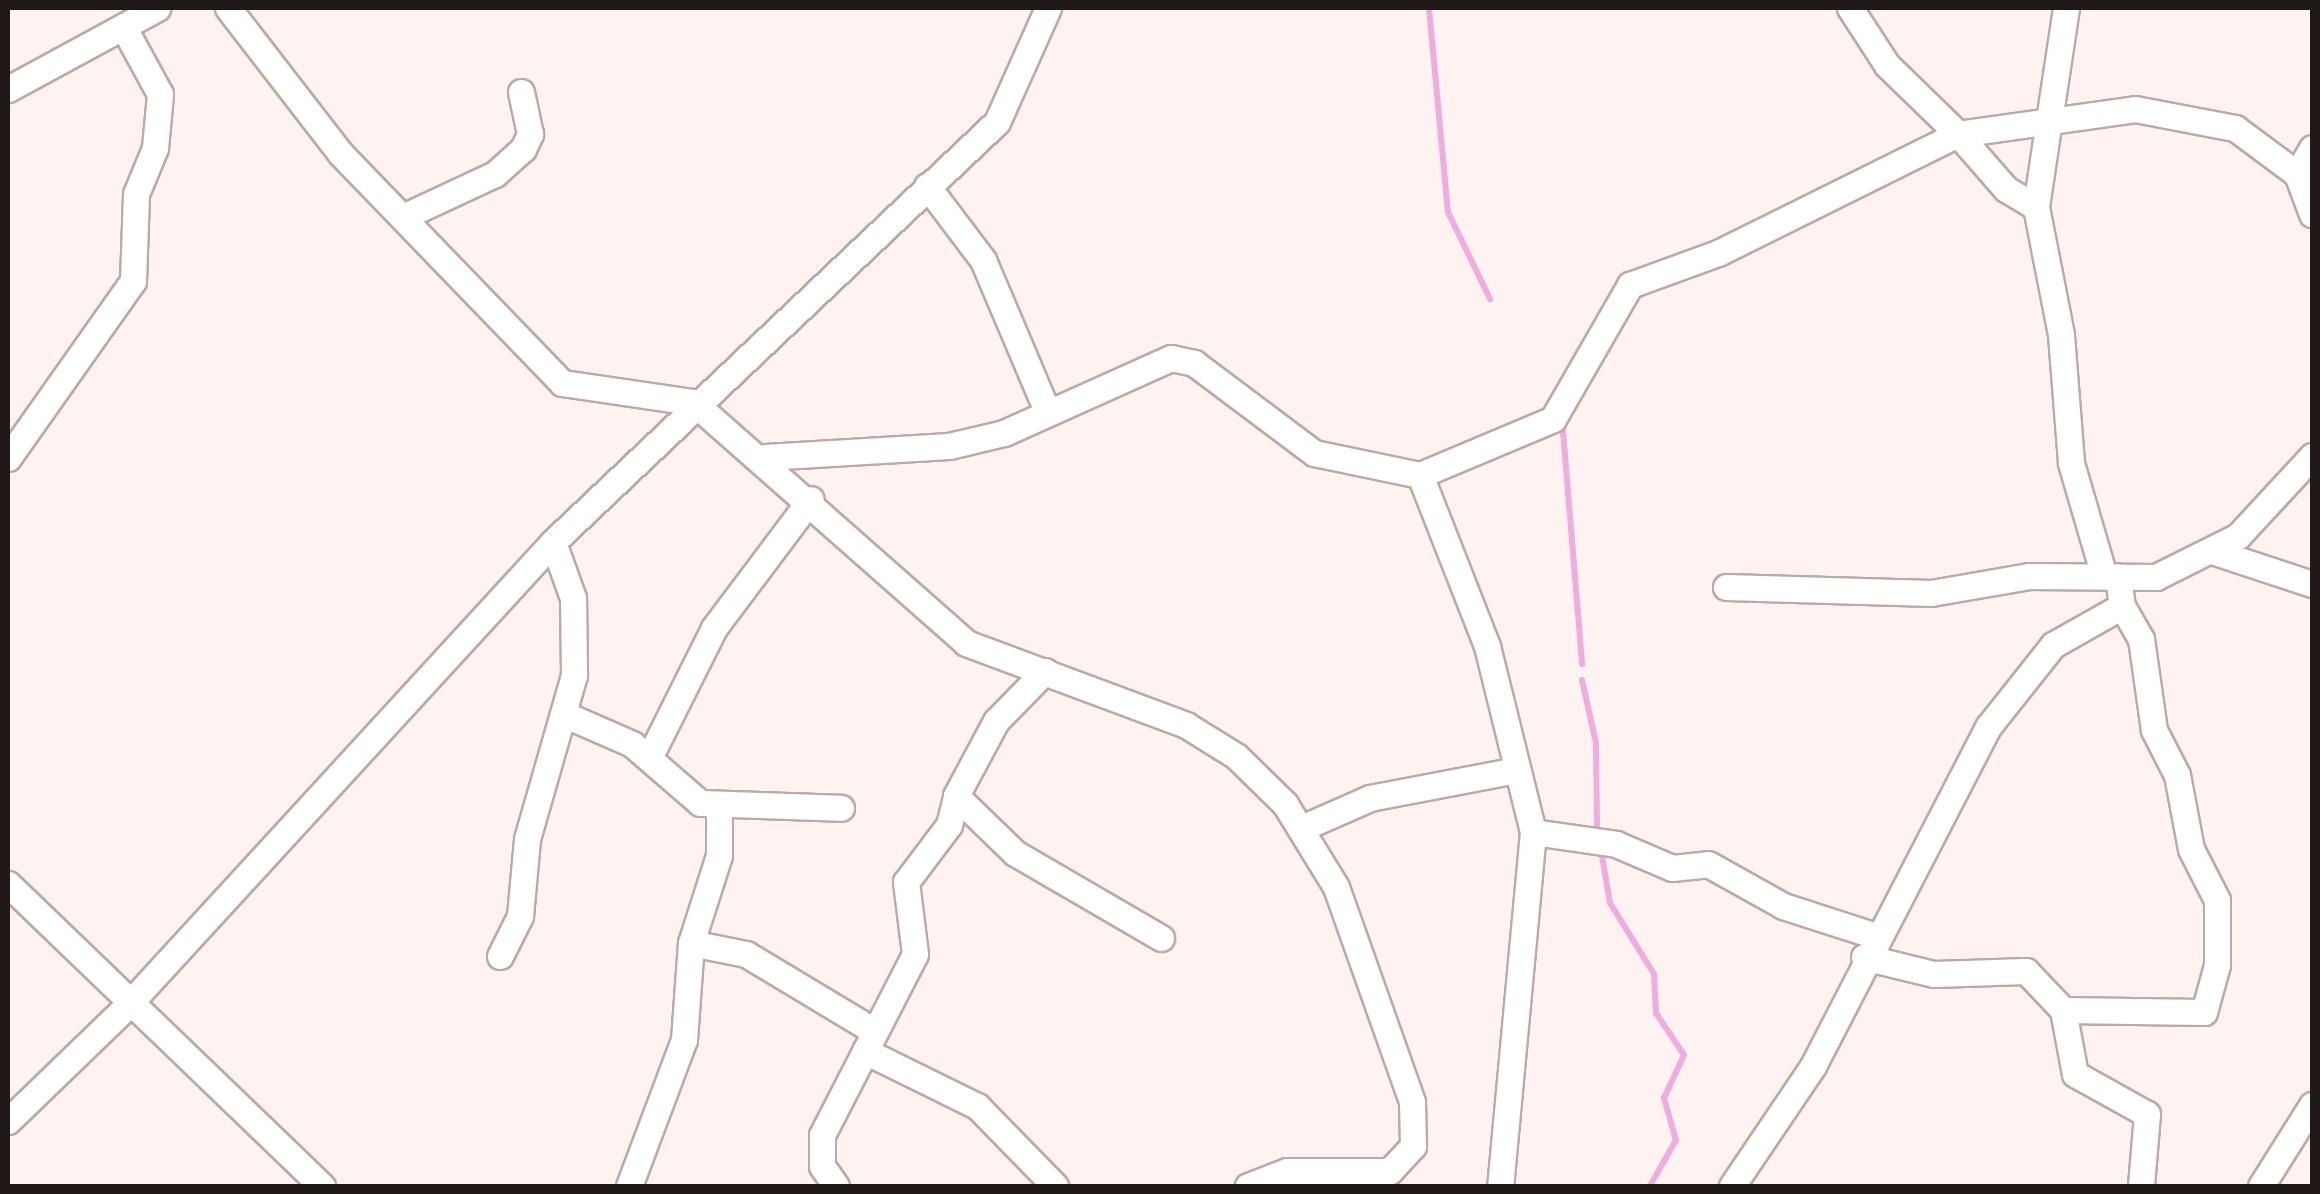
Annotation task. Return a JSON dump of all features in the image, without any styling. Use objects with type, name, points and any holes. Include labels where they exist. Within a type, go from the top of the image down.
[{"type":"street","points":[[228,8],[340,152],[407,215],[478,302],[562,383],[693,402],[765,457],[966,643],[1186,725],[1236,756],[1304,828],[1336,887],[1406,1085],[1414,1146],[1390,1171],[1287,1171],[1248,1186]]},
{"type":"street","points":[[8,1121],[128,1005],[553,542],[693,402],[997,122],[1048,8]]},
{"type":"street","points":[[1850,8],[1887,65],[1958,134],[2006,190],[2036,207]]},
{"type":"street","points":[[2063,1010],[2200,1015],[2217,965],[2216,900],[2191,849],[2176,775],[2154,730],[2141,639],[2122,606],[2071,462],[2061,335],[2036,207],[2066,8]]},
{"type":"street","points":[[8,89],[139,16],[160,94],[155,148],[136,194],[133,282],[8,458]]},
{"type":"street","points":[[407,215],[495,174],[523,149],[530,134],[521,92]]},
{"type":"street","points":[[765,457],[948,446],[1048,413],[1171,358],[1194,363],[1314,453],[1420,475],[1553,419],[1630,285],[1718,254],[1958,134],[1980,138],[2050,117],[2135,109],[2235,128],[2297,174],[2312,214]]},
{"type":"street","points":[[2297,174],[2312,148]]},
{"type":"street","points":[[927,186],[983,260],[1048,413]]},
{"type":"street","points":[[1726,588],[1931,593],[2029,576],[2156,578],[2212,551],[2260,516],[2312,456]]},
{"type":"street","points":[[1420,475],[1487,646],[1533,832],[1500,1186]]},
{"type":"street","points":[[650,756],[714,628],[811,499]]},
{"type":"street","points":[[500,956],[520,916],[527,839],[568,716],[572,598],[553,542]]},
{"type":"street","points":[[2212,551],[2312,584]]},
{"type":"street","points":[[1732,1186],[1813,1066],[1869,946],[2012,690],[2053,644],[2122,606]]},
{"type":"street","points":[[836,1186],[822,1166],[822,1135],[915,954],[906,882],[948,824],[956,796],[996,721],[1044,671]]},
{"type":"street","points":[[568,716],[650,756],[682,791],[719,807],[840,808]]},
{"type":"street","points":[[1304,828],[1370,798],[1517,770]]},
{"type":"street","points":[[956,796],[1015,853],[1162,938]]},
{"type":"street","points":[[629,1186],[684,1040],[691,943],[719,855],[719,807]]},
{"type":"street","points":[[1533,832],[1616,844],[1672,868],[1708,864],[1783,906],[1934,974],[2026,971],[2063,1010],[2075,1074],[2147,1114],[2141,1186]]},
{"type":"street","points":[[8,884],[128,1005],[322,1186]]},
{"type":"street","points":[[691,943],[746,954],[870,1041],[976,1106],[1054,1186]]},
{"type":"street","points":[[2261,1186],[2312,1105]]},
{"type":"street","points":[[2291,1138],[2312,1155]]},
{"type":"waterway","points":[[1429,8],[1448,212],[1490,299]]},
{"type":"waterway","points":[[1563,431],[1582,664]]},
{"type":"waterway","points":[[1582,680],[1596,743],[1597,827]]},
{"type":"waterway","points":[[1602,856],[1610,903],[1654,974],[1656,1013],[1684,1055],[1664,1098],[1676,1140],[1650,1186]]}]
